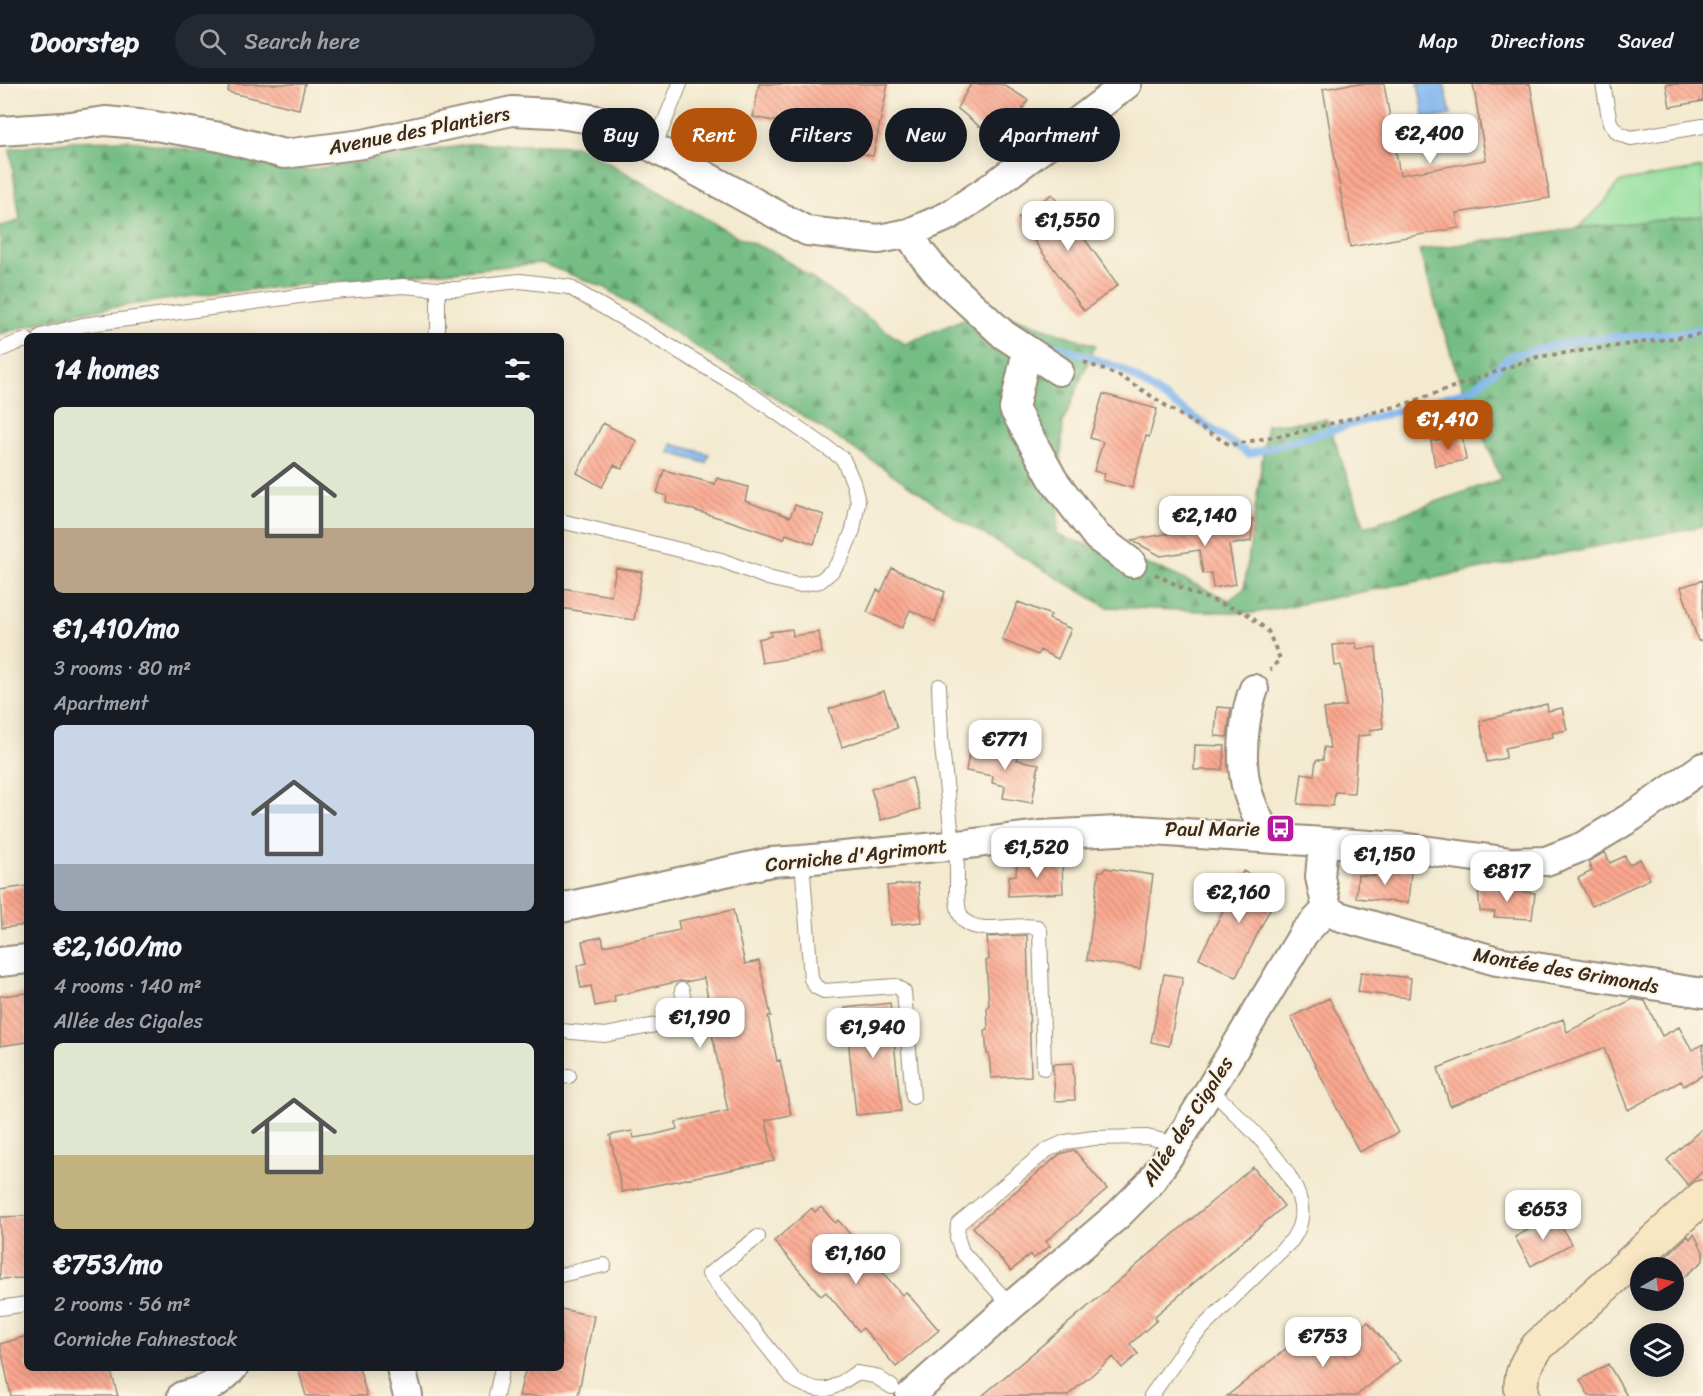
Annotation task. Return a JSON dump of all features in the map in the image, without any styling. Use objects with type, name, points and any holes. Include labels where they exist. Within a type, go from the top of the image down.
[{"type":"main road","points":[[1522,1396],[1522,1374],[1527,1359],[1538,1346],[1703,1197]]},
{"type":"street","name":"Avenue des Plantiers","points":[[659,151],[807,231],[879,239],[909,233],[948,216],[993,186],[1127,84]]},
{"type":"street","name":"Avenue des Plantiers","points":[[0,131],[63,127],[105,121],[149,125],[220,137],[285,154],[363,144],[512,111],[552,112],[582,117]]},
{"type":"street","points":[[909,233],[938,274],[1004,335],[1041,360],[1014,409],[1054,481],[1097,537],[1132,563]]},
{"type":"street","points":[[1254,689],[1249,702],[1242,751],[1244,783],[1255,815],[1269,838]]},
{"type":"street","name":"Corniche d'Agrimont","points":[[564,907],[771,862],[1041,835],[1137,830],[1401,847],[1511,862],[1546,861],[1582,847],[1608,832],[1703,767]]},
{"type":"street","points":[[1323,843],[1320,877],[1327,909]]},
{"type":"street","name":"Montée des Grimonds","points":[[1327,909],[1338,916],[1497,961],[1703,993]]},
{"type":"street","name":"Allée des Cigales","points":[[903,1393],[1011,1306],[1118,1215],[1149,1184],[1177,1144],[1304,933],[1327,909]]},
{"type":"street","points":[[0,962],[24,959]]},
{"type":"street","points":[[182,1396],[210,1388],[230,1371]]},
{"type":"street","points":[[402,1371],[408,1396]]},
{"type":"lane","points":[[659,136],[680,84]]},
{"type":"lane","points":[[1603,84],[1610,123],[1618,133],[1631,138],[1703,126]]},
{"type":"lane","points":[[52,333],[83,325],[322,293],[403,286],[459,289],[520,281],[569,287],[743,389],[843,459],[853,482],[858,502],[853,530],[841,559],[820,582],[797,585],[768,578],[721,560],[564,523]]},
{"type":"lane","points":[[436,333],[438,289]]},
{"type":"lane","points":[[0,350],[24,341]]},
{"type":"lane","points":[[939,686],[941,738],[954,845],[957,908],[963,920],[976,927],[1022,925],[1037,927],[1040,931],[1044,1068]]},
{"type":"lane","points":[[802,860],[812,979],[816,987],[824,991],[896,986],[904,992],[913,1097]]},
{"type":"lane","points":[[564,1031],[604,1035],[671,1022],[680,1015],[684,1002],[682,990]]},
{"type":"lane","points":[[1151,1396],[1191,1339],[1292,1240],[1301,1222],[1301,1201],[1289,1174],[1272,1152],[1209,1088]]},
{"type":"lane","points":[[1011,1306],[962,1252],[957,1237],[958,1224],[1047,1150],[1065,1142],[1094,1138],[1148,1137],[1177,1144]]},
{"type":"lane","points":[[758,1237],[709,1274],[794,1380],[811,1389],[831,1390],[856,1373],[875,1376],[903,1393]]},
{"type":"lane","points":[[564,1274],[604,1265]]},
{"type":"lane","points":[[0,1308],[24,1304]]},
{"type":"lane","points":[[496,1396],[501,1371]]},
{"type":"path","points":[[1041,360],[1067,356],[1122,377],[1230,445],[1295,433],[1406,404],[1537,357],[1703,334]]},
{"type":"path","points":[[1132,563],[1192,593],[1246,613],[1268,631],[1280,659],[1254,689]]},
{"type":"green space","points":[[128,140],[307,170],[473,144],[579,146],[582,148],[582,162],[607,162],[738,237],[777,254],[905,344],[987,309],[1095,345],[1063,423],[1057,535],[1163,570],[1229,600],[1244,589],[1267,425],[1327,419],[1365,527],[1501,479],[1455,367],[1419,250],[1578,228],[1703,216],[1703,526],[1253,613],[1107,607],[956,518],[879,465],[606,288],[541,263],[215,293],[79,312],[0,334],[0,227],[20,220],[10,149],[74,141]]},
{"type":"green space","points":[[1703,168],[1703,216],[1578,228],[1604,203],[1619,182]]},
{"type":"water","points":[[1418,84],[1444,84],[1451,115],[1425,120]]},
{"type":"water","points":[[672,444],[709,454],[706,463],[670,453]]},
{"type":"building","points":[[229,84],[305,84],[299,109],[228,92]]},
{"type":"building","points":[[759,84],[888,84],[873,156],[873,108],[769,108],[769,120],[757,118],[757,108],[755,108]]},
{"type":"building","points":[[971,84],[1002,84],[1028,100],[1023,108],[979,108],[979,126],[967,116],[967,108],[957,108]]},
{"type":"building","points":[[1350,84],[1384,84],[1400,175],[1486,160],[1473,84],[1530,84],[1550,198],[1456,213],[1459,228],[1350,247],[1323,89]]},
{"type":"building","points":[[1666,84],[1703,84],[1703,101],[1670,107]]},
{"type":"building","points":[[1052,194],[1118,285],[1084,311],[1018,218]]},
{"type":"building","points":[[1103,394],[1157,409],[1149,437],[1146,436],[1132,488],[1103,480],[1105,474],[1094,471],[1103,442],[1090,438]]},
{"type":"building","points":[[603,423],[637,441],[622,469],[614,465],[602,487],[577,473]]},
{"type":"building","points":[[1462,436],[1466,460],[1435,466],[1431,441]]},
{"type":"building","points":[[664,470],[715,484],[717,478],[748,487],[745,501],[790,517],[795,505],[824,515],[814,544],[786,534],[784,539],[666,502],[667,496],[657,493]]},
{"type":"building","points":[[1253,519],[1251,541],[1229,545],[1236,584],[1213,588],[1211,573],[1203,574],[1199,550],[1161,556],[1131,540]]},
{"type":"building","points":[[616,568],[642,572],[634,620],[564,608],[564,588],[611,596]]},
{"type":"building","points":[[892,568],[945,592],[935,622],[910,610],[902,628],[867,612],[877,590],[881,592]]},
{"type":"building","points":[[1703,580],[1703,640],[1698,641],[1681,587]]},
{"type":"building","points":[[1018,602],[1051,615],[1049,619],[1071,629],[1058,659],[1040,650],[1038,655],[1002,640]]},
{"type":"building","points":[[792,629],[793,636],[819,632],[822,653],[762,663],[758,639],[771,636],[770,632]]},
{"type":"building","points":[[1356,643],[1357,649],[1376,647],[1383,728],[1370,730],[1370,735],[1358,736],[1354,793],[1335,792],[1333,806],[1298,804],[1302,773],[1314,775],[1316,760],[1323,760],[1324,747],[1330,748],[1324,709],[1346,706],[1341,665],[1335,666],[1333,645]]},
{"type":"building","points":[[884,691],[897,728],[842,747],[829,709]]},
{"type":"building","points":[[1547,704],[1548,711],[1562,708],[1567,730],[1552,733],[1553,737],[1505,748],[1506,758],[1487,762],[1480,721]]},
{"type":"building","points":[[1217,707],[1231,708],[1227,737],[1215,736]]},
{"type":"building","points":[[971,742],[1019,752],[1017,760],[1039,764],[1032,803],[1003,798],[1005,786],[992,783],[993,776],[966,771]]},
{"type":"building","points":[[1195,745],[1225,746],[1222,770],[1194,770]]},
{"type":"building","points":[[912,778],[920,809],[881,820],[871,789]]},
{"type":"building","points":[[1605,852],[1610,863],[1625,856],[1629,865],[1640,859],[1650,879],[1592,906],[1578,878],[1592,871],[1588,862]]},
{"type":"building","points":[[1062,862],[1063,893],[1008,896],[1009,876],[1016,875],[1017,863]]},
{"type":"building","points":[[1105,868],[1153,875],[1140,969],[1087,960],[1099,871],[1104,871]]},
{"type":"building","points":[[1376,868],[1411,871],[1408,903],[1356,898],[1358,875],[1375,876]]},
{"type":"building","points":[[1243,871],[1280,889],[1236,977],[1199,958]]},
{"type":"building","points":[[918,883],[922,922],[891,925],[887,886]]},
{"type":"building","points":[[24,886],[24,925],[2,928],[0,890]]},
{"type":"building","points":[[1478,888],[1535,893],[1532,919],[1494,917],[1495,912],[1480,911]]},
{"type":"building","points":[[733,910],[745,964],[759,961],[771,1016],[768,1016],[777,1061],[780,1060],[791,1115],[766,1120],[774,1161],[622,1192],[610,1135],[632,1131],[634,1138],[653,1135],[677,1129],[676,1122],[728,1111],[712,1034],[715,1033],[704,978],[614,996],[615,1002],[595,1006],[591,986],[581,988],[577,966],[587,963],[582,941],[602,937],[604,946],[680,930],[678,921]]},
{"type":"building","points":[[1027,935],[1031,1076],[991,1078],[985,1030],[988,1029],[987,1007],[989,1006],[987,937]]},
{"type":"building","points":[[1361,972],[1411,978],[1409,998],[1358,992]]},
{"type":"building","points":[[1164,974],[1183,977],[1169,1046],[1151,1042]]},
{"type":"building","points":[[24,993],[24,1042],[0,1046],[0,996]]},
{"type":"building","points":[[1329,998],[1398,1133],[1359,1152],[1291,1017]]},
{"type":"building","points":[[1633,999],[1645,1001],[1662,1036],[1679,1027],[1692,1050],[1703,1044],[1703,1075],[1684,1086],[1681,1081],[1628,1110],[1604,1048],[1450,1106],[1438,1068],[1563,1019],[1567,1032]]},
{"type":"building","points":[[890,1003],[901,1111],[856,1115],[845,1008]]},
{"type":"building","points":[[1073,1063],[1075,1100],[1055,1101],[1053,1064]]},
{"type":"building","points":[[1703,1128],[1703,1171],[1688,1185],[1667,1160]]},
{"type":"building","points":[[1074,1150],[1107,1189],[1046,1241],[1050,1246],[1033,1259],[1030,1254],[1011,1271],[973,1227],[1060,1154]]},
{"type":"building","points":[[1253,1167],[1284,1206],[1155,1316],[1157,1320],[1130,1344],[1138,1354],[1122,1368],[1113,1357],[1067,1396],[982,1396]]},
{"type":"building","points":[[821,1207],[835,1223],[838,1220],[902,1295],[906,1292],[939,1330],[896,1367],[863,1328],[859,1331],[826,1292],[821,1296],[774,1241],[812,1208],[815,1212]]},
{"type":"building","points":[[1555,1215],[1571,1244],[1531,1266],[1515,1237]]},
{"type":"building","points":[[24,1216],[24,1278],[0,1279],[0,1217]]},
{"type":"building","points":[[1694,1234],[1703,1251],[1703,1261],[1684,1277],[1684,1257],[1665,1257],[1688,1236],[1690,1239]]},
{"type":"building","points":[[564,1310],[594,1316],[578,1396],[519,1396],[526,1371],[564,1371]]},
{"type":"building","points":[[1368,1322],[1400,1361],[1356,1396],[1227,1396],[1308,1331],[1328,1353]]},
{"type":"building","points":[[24,1337],[24,1371],[111,1371],[118,1396],[11,1396],[0,1344]]},
{"type":"building","points":[[1608,1364],[1627,1396],[1589,1396],[1580,1380]]},
{"type":"building","points":[[299,1371],[360,1371],[367,1396],[306,1396]]},
{"type":"waterway","points":[[1022,333],[1122,369],[1249,454],[1473,389],[1511,356],[1583,339],[1684,333],[1703,329]]},
{"type":"place","name":"Paul Marie","points":[[1281,829]]}]
